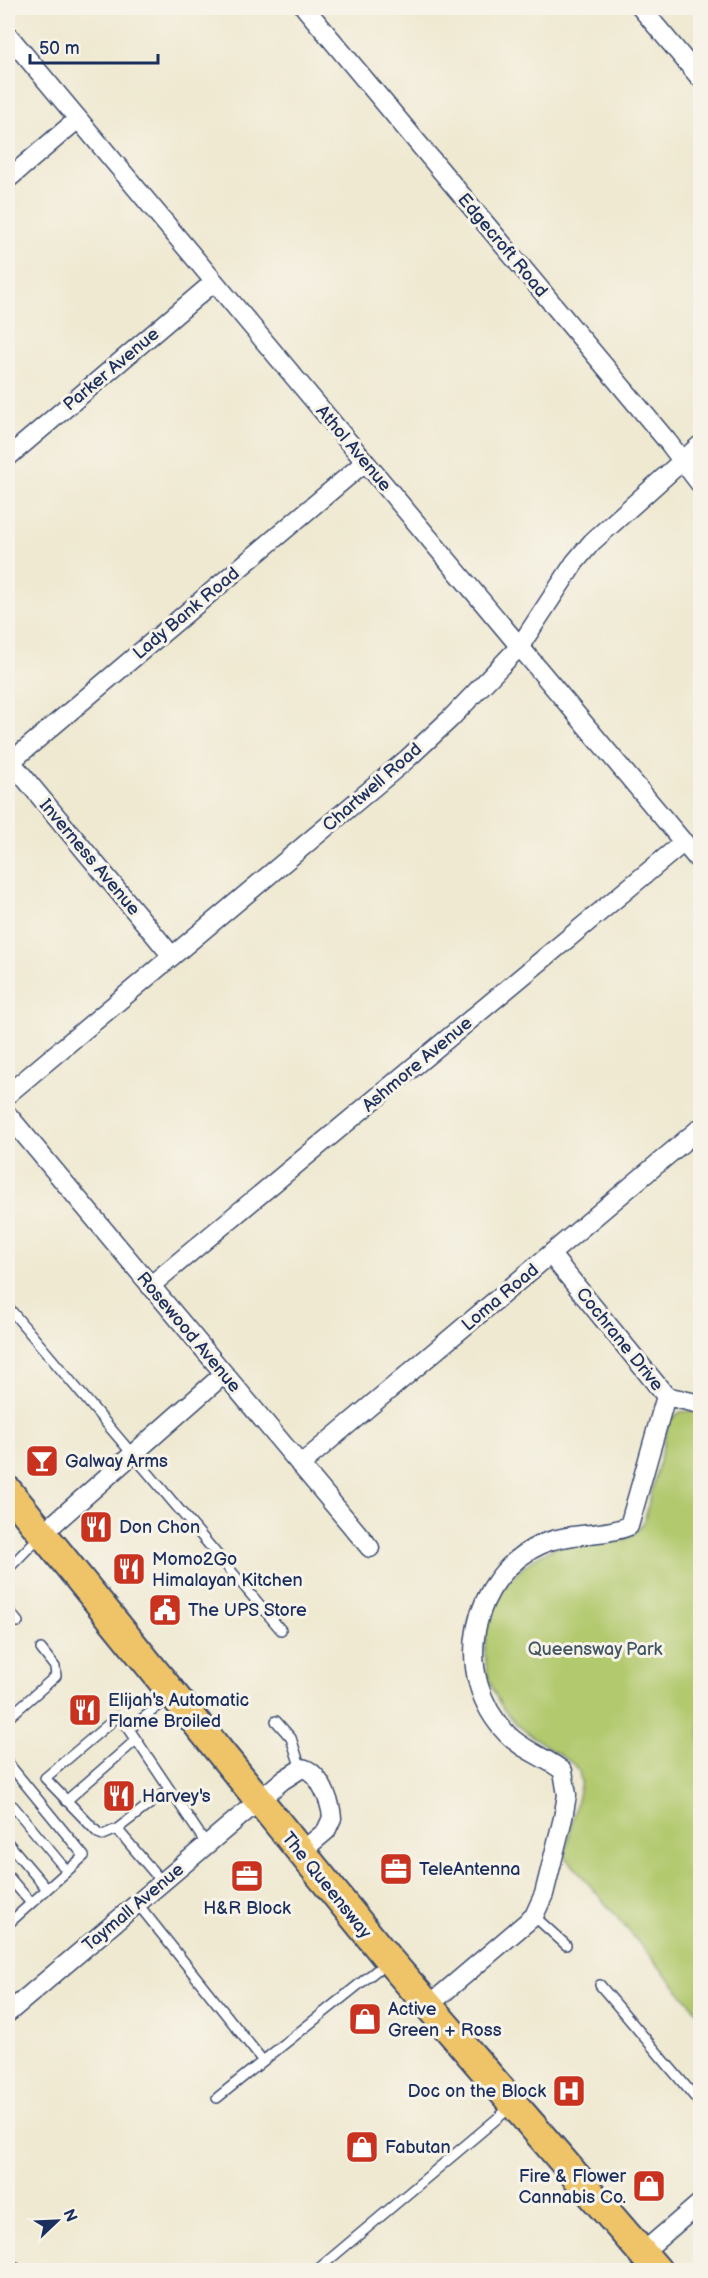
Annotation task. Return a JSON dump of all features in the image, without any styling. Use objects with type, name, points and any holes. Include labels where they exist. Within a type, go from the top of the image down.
[{"type":"main road","name":"The Queensway","points":[[8,1491],[389,1960],[650,2262]]},
{"type":"street","name":"Edgecroft Road","points":[[305,8],[700,484]]},
{"type":"street","points":[[641,8],[700,78]]},
{"type":"street","name":"Athol Avenue","points":[[8,35],[700,862]]},
{"type":"street","points":[[8,179],[78,119]]},
{"type":"street","name":"Parker Avenue","points":[[8,457],[214,282]]},
{"type":"street","name":"Chartwell Road","points":[[8,1094],[406,760],[450,719],[520,646],[587,549],[700,445]]},
{"type":"street","name":"Lady Bank Road","points":[[8,761],[365,462]]},
{"type":"street","name":"Inverness Avenue","points":[[8,761],[172,956]]},
{"type":"street","name":"Ashmore Avenue","points":[[150,1286],[684,842]]},
{"type":"street","name":"Rosewood Avenue","points":[[8,1116],[370,1548]]},
{"type":"street","name":"Loma Road","points":[[300,1465],[700,1128]]},
{"type":"street","name":"Cochrane Drive","points":[[551,1255],[666,1396],[700,1404]]},
{"type":"street","points":[[41,1534],[225,1374]]},
{"type":"street","points":[[428,2006],[534,1916],[544,1894],[567,1795],[566,1775],[561,1769],[527,1750],[507,1734],[485,1702],[474,1661],[477,1622],[491,1588],[501,1574],[526,1554],[557,1539],[616,1531],[628,1526],[666,1396]]},
{"type":"street","points":[[300,1853],[326,1831],[332,1818],[331,1810],[316,1777],[308,1769],[301,1769]]},
{"type":"street","name":"Taymall Avenue","points":[[8,2013],[283,1780],[301,1769]]},
{"type":"street","points":[[650,2262],[700,2203]]},
{"type":"lane","points":[[8,1307],[281,1629]]},
{"type":"lane","points":[[8,1569],[41,1534]]},
{"type":"lane","points":[[8,1610],[18,1622]]},
{"type":"lane","points":[[8,1718],[56,1676],[55,1667],[41,1649]]},
{"type":"lane","points":[[129,1729],[174,1694]]},
{"type":"lane","points":[[168,1790],[117,1829],[103,1835],[98,1833],[45,1778],[117,1717],[129,1729],[207,1845]]},
{"type":"lane","points":[[276,1721],[291,1738],[301,1769]]},
{"type":"lane","points":[[66,1801],[136,1740]]},
{"type":"lane","points":[[8,1763],[84,1856],[31,1903],[9,1919]]},
{"type":"lane","points":[[13,1806],[67,1871]]},
{"type":"lane","points":[[117,1829],[162,1882]]},
{"type":"lane","points":[[8,1843],[46,1889]]},
{"type":"lane","points":[[8,1876],[31,1903]]},
{"type":"lane","points":[[137,1903],[263,2061]]},
{"type":"lane","points":[[534,1916],[566,1945]]},
{"type":"lane","points":[[217,2098],[389,1960]]},
{"type":"lane","points":[[600,1985],[700,2103]]},
{"type":"lane","points":[[317,2271],[514,2104]]},
{"type":"green space","name":"Queensway Park","points":[[680,1412],[700,1413],[700,2015],[565,1856],[581,1782],[579,1771],[573,1764],[527,1733],[504,1710],[492,1688],[486,1665],[485,1641],[490,1618],[499,1597],[512,1578],[530,1561],[552,1549],[576,1544],[614,1542],[635,1533],[644,1522],[669,1422]]},
{"type":"place","name":"Galway Arms","points":[[42,1461]]},
{"type":"place","name":"Don Chon","points":[[96,1527]]},
{"type":"place","name":"Momo2Go Himalayan Kitchen","points":[[129,1569]]},
{"type":"place","name":"The UPS Store","points":[[165,1610]]},
{"type":"place","name":"Elijah's Automatic Flame Broiled","points":[[85,1710]]},
{"type":"place","name":"Harvey's","points":[[119,1796]]},
{"type":"place","name":"TeleAntenna","points":[[396,1869]]},
{"type":"place","name":"H&R Block","points":[[247,1876]]},
{"type":"place","name":"Active Green + Ross","points":[[365,2019]]},
{"type":"place","name":"Doc on the Block","points":[[569,2091]]},
{"type":"place","name":"Fabutan","points":[[362,2147]]},
{"type":"place","name":"Fire & Flower Cannabis Co.","points":[[649,2186]]}]
